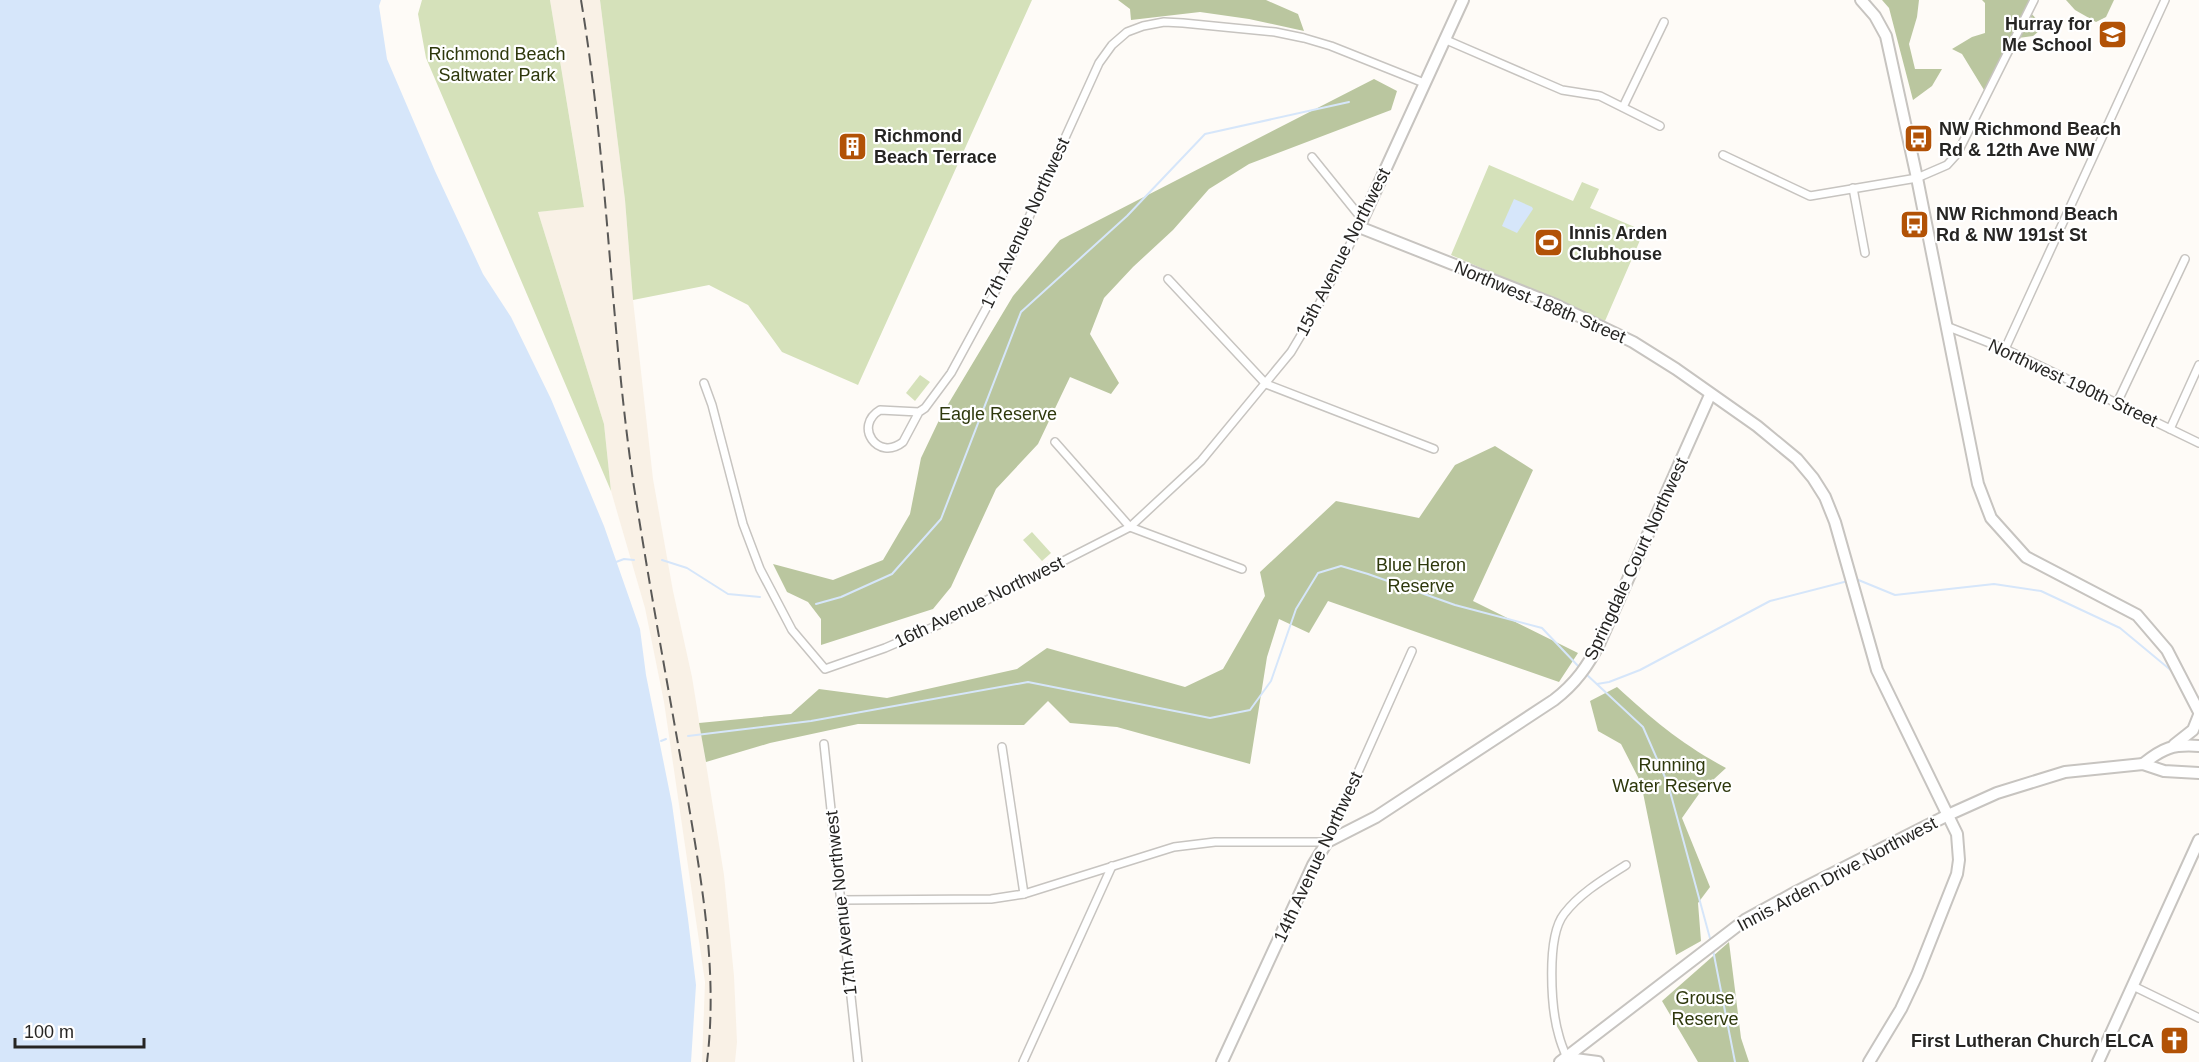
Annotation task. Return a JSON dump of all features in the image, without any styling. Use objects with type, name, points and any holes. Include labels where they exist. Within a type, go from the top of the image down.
[{"type":"street","name":"15th Avenue Northwest","points":[[1130,527],[1201,461],[1291,352],[1316,310],[1360,223],[1462,0]]},
{"type":"street","points":[[1861,0],[1875,16],[1886,36],[1917,178],[1978,484],[1991,518],[2026,557],[2137,615],[2167,650],[2199,714]]},
{"type":"street","points":[[1723,155],[1810,196],[1917,178],[1947,165],[1957,154],[2034,0]]},
{"type":"street","points":[[2005,350],[2165,0]]},
{"type":"street","name":"17th Avenue Northwest","points":[[919,412],[881,410],[870,420],[868,428],[870,437],[877,445],[885,448],[903,442],[919,412],[925,408],[951,374],[995,292],[1100,63],[1112,45],[1127,32],[1164,22],[1275,32],[1331,46],[1424,83]]},
{"type":"street","points":[[1623,108],[1664,22]]},
{"type":"street","points":[[1444,39],[1562,90],[1600,96],[1660,126]]},
{"type":"street","name":"Northwest 188th Street","points":[[1312,157],[1360,223],[1556,305],[1633,342],[1676,369],[1782,446],[1813,478],[1825,497],[1835,523],[1877,670],[1957,834],[1959,857],[1957,874],[1917,975],[1901,1009],[1869,1062]]},
{"type":"street","points":[[1853,188],[1865,253]]},
{"type":"street","points":[[2117,403],[2185,259]]},
{"type":"street","points":[[1168,279],[1266,384],[1434,449]]},
{"type":"street","name":"Northwest 190th Street","points":[[1946,326],[2005,350],[2199,443]]},
{"type":"street","points":[[2170,429],[2199,365]]},
{"type":"street","name":"16th Avenue Northwest","points":[[704,383],[712,405],[743,524],[760,569],[792,630],[825,669],[885,648],[938,625],[1130,527]]},
{"type":"street","name":"Springdale Court Northwest","points":[[1327,842],[1376,817],[1554,700],[1568,690],[1580,676],[1600,642],[1710,395]]},
{"type":"street","points":[[1055,442],[1130,527],[1242,569]]},
{"type":"street","name":"14th Avenue Northwest","points":[[1222,1062],[1314,865],[1327,842],[1412,651]]},
{"type":"street","name":"Innis Arden Drive Northwest","points":[[2143,764],[2193,730],[2199,714]]},
{"type":"street","name":"17th Avenue Northwest","points":[[824,744],[858,1062]]},
{"type":"street","points":[[2174,745],[2199,746]]},
{"type":"street","points":[[1002,747],[1024,894]]},
{"type":"street","name":"Innis Arden Drive Northwest","points":[[1564,1060],[1744,920],[1948,815],[1997,793],[2060,774],[2143,764],[2164,771],[2199,773]]},
{"type":"street","points":[[2180,772],[2199,765]]},
{"type":"street","points":[[2098,1062],[2199,840]]},
{"type":"street","points":[[840,900],[991,898],[1024,894],[1174,847],[1215,842],[1327,842]]},
{"type":"street","points":[[1598,1062],[1564,1060],[1558,1035],[1551,959],[1555,934],[1563,915],[1579,897],[1626,864]]},
{"type":"street","points":[[1023,1062],[1112,866]]},
{"type":"street","points":[[2133,986],[2199,1018]]},
{"type":"shaded area","points":[[550,0],[600,0],[625,200],[633,300],[653,479],[673,591],[692,677],[724,875],[734,976],[737,1042],[735,1062],[702,1062],[705,982],[664,702],[645,608],[611,491],[604,424],[538,212],[584,206]]},
{"type":"green space","name":"Richmond Beach Saltwater Park","points":[[422,0],[550,0],[584,207],[538,212],[604,424],[611,491],[426,58],[418,14]]},
{"type":"green space","name":"Richmond Beach Saltwater Park","points":[[600,0],[1032,0],[858,385],[782,352],[748,305],[709,285],[633,300],[625,200]]},
{"type":"green space","points":[[1118,0],[1266,0],[1298,14],[1304,31],[1249,19],[1200,12],[1131,20],[1130,9]]},
{"type":"green space","points":[[1882,0],[1919,0],[1917,17],[1909,44],[1915,69],[1942,69],[1932,86],[1913,100],[1889,8]]},
{"type":"green space","points":[[1982,0],[2029,0],[2026,8],[2044,27],[2033,36],[2011,39],[1984,90],[1962,54],[1952,49],[1972,37],[1985,33],[1985,3]]},
{"type":"green space","points":[[2066,0],[2114,0],[2106,17],[2096,22],[2075,10]]},
{"type":"green space","name":"Eagle Reserve","points":[[1374,79],[1397,91],[1391,110],[1249,164],[1209,189],[1173,230],[1104,298],[1090,334],[1119,383],[1111,394],[1070,377],[1038,444],[996,489],[951,587],[933,609],[821,645],[821,619],[808,602],[787,592],[773,564],[833,580],[883,560],[910,514],[921,458],[941,416],[1013,296],[1060,240]]},
{"type":"green space","name":"Innis Arden Clubhouse","points":[[1489,165],[1573,201],[1582,182],[1599,189],[1590,208],[1644,231],[1605,321],[1451,255]]},
{"type":"green space","points":[[920,375],[930,382],[915,401],[906,393]]},
{"type":"green space","name":"Blue Heron Reserve","points":[[1495,446],[1533,470],[1473,601],[1578,653],[1559,682],[1328,601],[1309,633],[1279,619],[1267,657],[1250,764],[1117,727],[1070,723],[1048,701],[1024,725],[858,724],[770,743],[706,762],[699,723],[791,714],[819,689],[887,698],[1017,669],[1047,648],[1185,687],[1223,669],[1265,596],[1260,572],[1336,501],[1419,518],[1455,465]]},
{"type":"green space","points":[[1032,532],[1051,553],[1042,561],[1023,540]]},
{"type":"green space","name":"Running Water Reserve","points":[[1617,687],[1669,731],[1726,768],[1701,791],[1682,818],[1710,887],[1698,903],[1701,941],[1676,955],[1641,783],[1621,744],[1598,731],[1590,701]]},
{"type":"green space","name":"Grouse Reserve","points":[[1729,942],[1741,1038],[1749,1062],[1698,1062],[1662,1001]]},
{"type":"water","points":[[0,0],[381,0],[379,6],[387,59],[435,171],[483,274],[511,317],[551,399],[604,526],[640,629],[646,675],[672,804],[696,985],[691,1062],[0,1062]]},
{"type":"water","points":[[1514,199],[1533,209],[1517,233],[1502,226]]},
{"type":"waterway","points":[[816,604],[841,597],[892,574],[941,519],[1021,312],[1127,216],[1205,134],[1349,102]]},
{"type":"waterway","points":[[616,562],[624,559],[634,560]]},
{"type":"waterway","points":[[662,560],[687,568],[728,594],[760,597]]},
{"type":"waterway","points":[[688,736],[811,721],[1028,682],[1210,718],[1250,710],[1271,681],[1296,609],[1318,573],[1341,566],[1455,605],[1542,628],[1580,668]]},
{"type":"waterway","points":[[1856,579],[1895,595],[1994,584],[2041,591],[2120,628],[2173,672]]},
{"type":"waterway","points":[[1597,684],[1609,682],[1640,670],[1770,601],[1848,581]]},
{"type":"waterway","points":[[1586,674],[1643,727],[1668,784],[1711,942]]},
{"type":"waterway","points":[[661,741],[666,739]]},
{"type":"waterway","points":[[1713,950],[1735,1062]]},
{"type":"railway","points":[[581,0],[597,121],[619,365],[634,487],[687,795],[707,928],[711,995],[707,1062]]},
{"type":"place","name":"Hurray for Me School","points":[[2113,34]]},
{"type":"place","name":"NW Richmond Beach Rd & 12th Ave NW","points":[[1918,139]]},
{"type":"place","name":"Richmond Beach Terrace","points":[[853,146]]},
{"type":"place","name":"NW Richmond Beach Rd & NW 191st St","points":[[1915,224]]},
{"type":"place","name":"Innis Arden Clubhouse","points":[[1548,243]]},
{"type":"place","name":"First Lutheran Church ELCA","points":[[2175,1041]]}]
